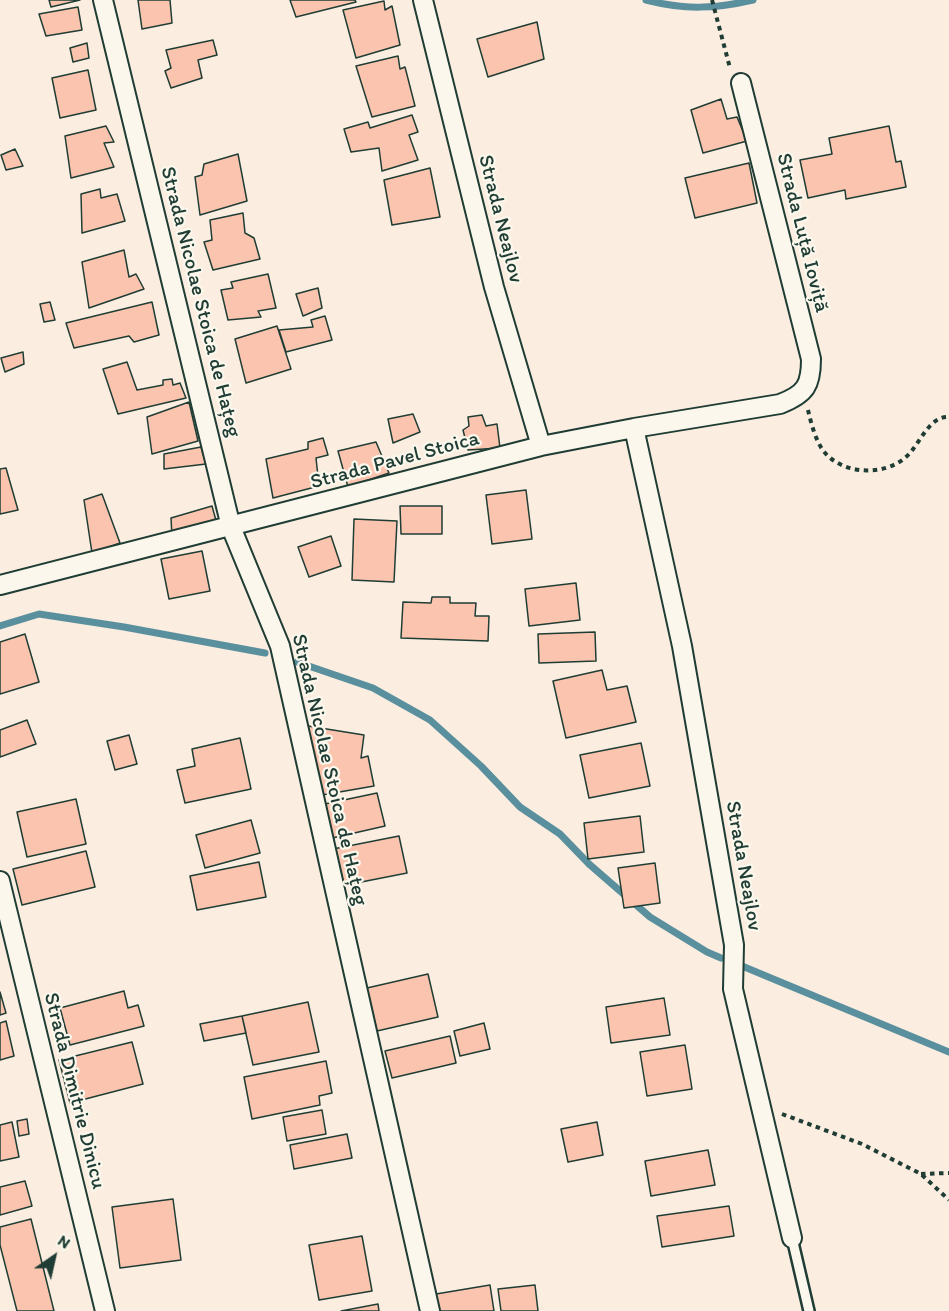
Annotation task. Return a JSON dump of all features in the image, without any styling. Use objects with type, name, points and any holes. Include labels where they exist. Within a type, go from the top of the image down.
[{"type":"street","name":"Strada Nicolae Stoica de Hațeg","points":[[103,0],[231,527],[280,646],[430,1311]]},
{"type":"street","name":"Strada Neajlov","points":[[423,0],[494,287],[541,446]]},
{"type":"street","name":"Strada Luță Ioviță","points":[[741,83],[811,359],[811,378],[803,392]]},
{"type":"street","name":"Strada Pavel Stoica","points":[[0,585],[541,446],[780,404],[803,392]]},
{"type":"street","name":"Strada Neajlov","points":[[634,428],[682,646],[734,945],[733,988],[792,1238]]},
{"type":"street","name":"Strada Dimitrie Dinicu","points":[[0,881],[105,1311]]},
{"type":"lane","name":"Strada Neajlov","points":[[792,1238],[809,1311]]},
{"type":"path","points":[[712,0],[735,85],[741,83]]},
{"type":"path","points":[[803,392],[814,431],[823,450],[843,466],[859,470],[886,469],[906,457],[930,426],[944,417],[949,417]]},
{"type":"path","points":[[761,1107],[862,1144],[921,1174],[949,1200]]},
{"type":"path","points":[[921,1174],[949,1173]]},
{"type":"building","points":[[49,0],[80,0],[51,7]]},
{"type":"building","points":[[138,0],[170,0],[172,23],[142,29]]},
{"type":"building","points":[[290,0],[355,0],[356,2],[296,17]]},
{"type":"building","points":[[384,1],[385,10],[392,6],[400,45],[356,58],[343,10]]},
{"type":"building","points":[[78,7],[82,30],[46,36],[39,14]]},
{"type":"building","points":[[537,22],[544,59],[488,77],[477,39]]},
{"type":"building","points":[[213,40],[217,55],[198,60],[202,78],[171,88],[165,71],[171,68],[166,50]]},
{"type":"building","points":[[87,43],[89,58],[73,62],[70,48]]},
{"type":"building","points":[[398,56],[400,69],[405,67],[415,106],[372,117],[356,66]]},
{"type":"building","points":[[88,70],[96,110],[60,118],[52,78]]},
{"type":"building","points":[[721,99],[727,119],[737,117],[747,141],[703,153],[691,110]]},
{"type":"building","points":[[412,115],[418,132],[409,135],[418,160],[382,171],[379,148],[351,152],[344,129],[368,122],[370,128]]},
{"type":"building","points":[[106,126],[114,142],[104,143],[114,167],[71,178],[65,136]]},
{"type":"building","points":[[889,126],[896,162],[901,161],[906,187],[846,199],[845,190],[808,198],[800,160],[832,154],[829,138]]},
{"type":"building","points":[[15,149],[23,166],[6,170],[1,155]]},
{"type":"building","points":[[238,154],[247,201],[200,215],[195,177],[202,175],[204,164]]},
{"type":"building","points":[[749,163],[757,203],[695,218],[685,178]]},
{"type":"building","points":[[430,168],[440,217],[392,225],[384,180]]},
{"type":"building","points":[[100,189],[101,198],[117,194],[125,221],[82,233],[81,194]]},
{"type":"building","points":[[243,213],[245,233],[254,238],[260,259],[213,270],[204,242],[212,240],[210,220]]},
{"type":"building","points":[[124,250],[129,277],[136,274],[144,289],[89,308],[82,262]]},
{"type":"building","points":[[268,274],[276,308],[258,311],[261,317],[228,320],[221,290],[233,288],[231,282]]},
{"type":"building","points":[[318,288],[322,308],[303,316],[296,294]]},
{"type":"building","points":[[50,302],[55,320],[44,322],[40,304]]},
{"type":"building","points":[[152,302],[159,335],[134,342],[129,336],[74,348],[66,323]]},
{"type":"building","points":[[325,316],[332,340],[286,352],[279,330],[313,327],[311,320]]},
{"type":"building","points":[[277,326],[291,369],[246,383],[235,339]]},
{"type":"building","points":[[23,352],[24,364],[5,372],[1,358]]},
{"type":"building","points":[[127,362],[137,390],[163,385],[163,380],[172,379],[173,385],[180,383],[186,398],[118,414],[103,369]]},
{"type":"building","points":[[189,402],[198,441],[152,454],[147,417]]},
{"type":"building","points":[[413,414],[420,432],[393,443],[388,419]]},
{"type":"building","points":[[482,415],[486,426],[497,424],[500,448],[468,450],[463,430],[469,426],[468,417]]},
{"type":"building","points":[[323,438],[328,455],[316,458],[319,486],[273,498],[266,459],[308,449],[308,442]]},
{"type":"building","points":[[376,442],[389,473],[348,487],[338,451]]},
{"type":"building","points":[[201,447],[206,464],[164,469],[164,454]]},
{"type":"building","points":[[6,468],[18,510],[0,514],[0,469]]},
{"type":"building","points":[[526,490],[532,539],[492,544],[486,495]]},
{"type":"building","points":[[102,494],[120,543],[92,553],[84,500]]},
{"type":"building","points":[[212,506],[217,524],[172,537],[171,518]]},
{"type":"building","points":[[400,506],[442,506],[442,534],[401,534]]},
{"type":"building","points":[[354,519],[397,521],[394,582],[352,580]]},
{"type":"building","points":[[331,536],[341,566],[309,577],[298,547]]},
{"type":"building","points":[[202,551],[210,591],[169,599],[161,559]]},
{"type":"building","points":[[576,583],[580,620],[529,626],[525,589]]},
{"type":"building","points":[[432,597],[450,597],[450,603],[476,603],[475,616],[489,616],[488,641],[401,638],[403,602],[431,603]]},
{"type":"building","points":[[595,632],[596,661],[539,663],[538,634]]},
{"type":"building","points":[[25,634],[39,682],[0,694],[0,642]]},
{"type":"building","points":[[602,670],[607,690],[627,686],[636,722],[566,738],[553,681]]},
{"type":"building","points":[[27,720],[36,744],[0,757],[0,730]]},
{"type":"building","points":[[308,726],[364,735],[361,758],[368,756],[374,786],[322,795],[309,759]]},
{"type":"building","points":[[129,735],[137,764],[115,770],[107,741]]},
{"type":"building","points":[[240,738],[251,789],[185,803],[177,770],[195,766],[192,749]]},
{"type":"building","points":[[641,743],[650,786],[589,798],[580,755]]},
{"type":"building","points":[[377,793],[385,826],[328,839],[320,805]]},
{"type":"building","points":[[76,799],[86,844],[27,857],[17,812]]},
{"type":"building","points":[[640,816],[644,852],[588,859],[584,823]]},
{"type":"building","points":[[251,820],[260,853],[205,868],[196,835]]},
{"type":"building","points":[[399,836],[407,873],[341,886],[333,849]]},
{"type":"building","points":[[86,851],[95,887],[22,905],[13,869]]},
{"type":"building","points":[[259,862],[266,897],[197,910],[190,876]]},
{"type":"building","points":[[655,863],[660,903],[624,908],[618,868]]},
{"type":"building","points":[[428,974],[438,1017],[377,1031],[367,988]]},
{"type":"building","points":[[124,991],[128,1008],[138,1005],[144,1026],[70,1045],[60,1008]]},
{"type":"building","points":[[0,992],[6,1013],[0,1015]]},
{"type":"building","points":[[664,998],[670,1035],[611,1043],[606,1007]]},
{"type":"building","points":[[308,1002],[319,1052],[253,1065],[242,1016]]},
{"type":"building","points":[[242,1016],[246,1033],[204,1041],[200,1024]]},
{"type":"building","points":[[6,1021],[14,1056],[0,1060],[0,1023]]},
{"type":"building","points":[[484,1023],[490,1049],[460,1056],[454,1031]]},
{"type":"building","points":[[450,1036],[456,1063],[392,1078],[385,1051]]},
{"type":"building","points":[[132,1042],[143,1084],[70,1103],[59,1060]]},
{"type":"building","points":[[685,1045],[692,1089],[647,1096],[640,1052]]},
{"type":"building","points":[[326,1061],[332,1093],[319,1096],[320,1105],[252,1119],[244,1077]]},
{"type":"building","points":[[322,1110],[326,1134],[287,1141],[283,1117]]},
{"type":"building","points":[[27,1119],[29,1134],[19,1136],[17,1121]]},
{"type":"building","points":[[12,1122],[19,1157],[0,1161],[0,1125]]},
{"type":"building","points":[[597,1122],[603,1155],[568,1162],[561,1129]]},
{"type":"building","points":[[347,1134],[352,1158],[294,1169],[290,1145]]},
{"type":"building","points":[[708,1150],[715,1185],[651,1196],[645,1161]]},
{"type":"building","points":[[25,1181],[32,1206],[0,1215],[0,1187]]},
{"type":"building","points":[[173,1199],[181,1260],[120,1268],[112,1207]]},
{"type":"building","points":[[729,1206],[734,1236],[662,1247],[657,1216]]},
{"type":"building","points":[[31,1219],[54,1311],[17,1311],[0,1245],[0,1227]]},
{"type":"building","points":[[362,1236],[372,1291],[319,1300],[309,1245]]},
{"type":"building","points":[[490,1285],[494,1311],[439,1311],[436,1294]]},
{"type":"building","points":[[535,1285],[538,1311],[501,1311],[498,1289]]},
{"type":"building","points":[[378,1304],[379,1311],[341,1311]]},
{"type":"waterway","points":[[646,0],[687,7],[725,5],[753,0]]},
{"type":"waterway","points":[[0,626],[39,614],[265,653]]},
{"type":"waterway","points":[[297,662],[373,688],[430,720],[481,766],[520,807],[560,834],[589,864],[650,917],[707,952],[721,958]]},
{"type":"waterway","points":[[742,966],[949,1052]]}]
